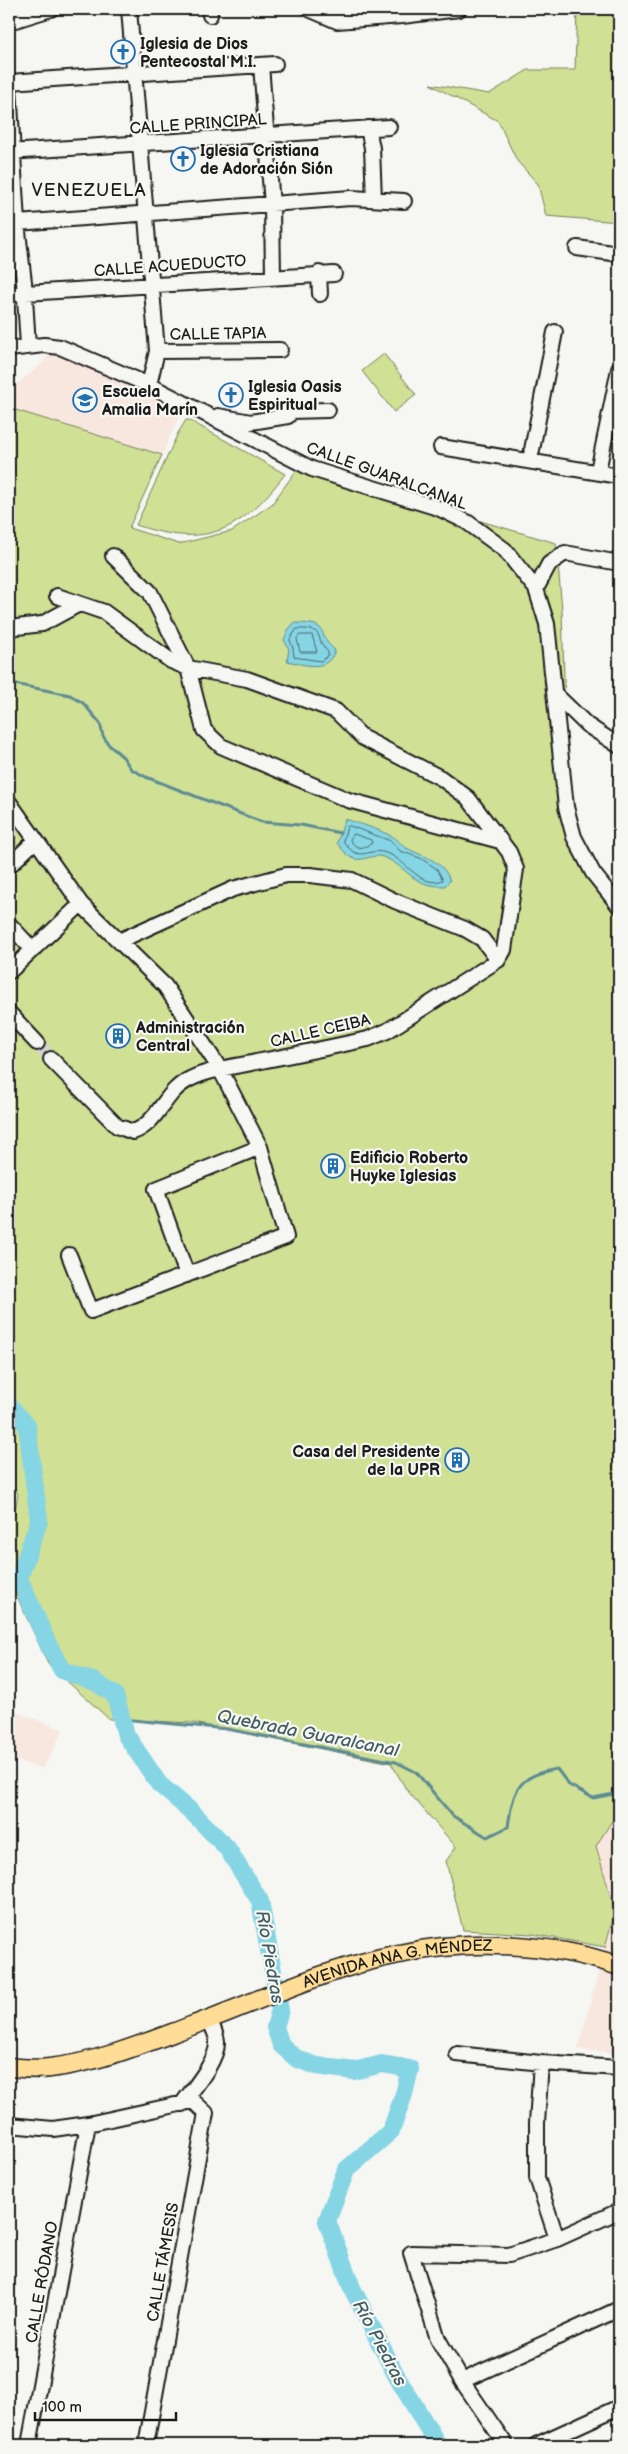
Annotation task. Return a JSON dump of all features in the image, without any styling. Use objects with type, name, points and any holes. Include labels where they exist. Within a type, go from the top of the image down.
[{"type":"main road","name":"AVENIDA ANA G. MÉNDEZ","points":[[9,2067],[49,2068],[105,2058],[316,1979],[398,1954],[457,1946],[520,1946],[596,1958],[619,1966]]},
{"type":"street","points":[[9,22],[51,9]]},
{"type":"street","points":[[129,9],[142,144],[157,352],[150,386]]},
{"type":"street","points":[[310,9],[337,21],[401,13],[459,9]]},
{"type":"street","points":[[9,82],[268,64],[267,136],[272,205],[273,276]]},
{"type":"street","points":[[9,86],[13,222],[24,292],[28,346]]},
{"type":"street","name":"CALLE PRINCIPAL","points":[[11,152],[389,127]]},
{"type":"street","points":[[368,128],[372,148],[374,199]]},
{"type":"street","points":[[13,222],[331,200],[374,199],[404,201]]},
{"type":"street","points":[[577,248],[619,254]]},
{"type":"street","points":[[319,273],[320,294]]},
{"type":"street","name":"CALLE ACUEDUCTO","points":[[9,294],[319,273],[334,274]]},
{"type":"street","points":[[530,460],[555,332]]},
{"type":"street","name":"CALLE GUARALCANAL","points":[[9,348],[44,345],[60,347],[150,386],[312,469],[438,508],[467,522],[505,550],[536,589],[547,624],[566,807],[574,837],[593,873],[619,906]]},
{"type":"street","name":"CALLE TAPIA","points":[[157,352],[280,350]]},
{"type":"street","points":[[598,472],[619,369]]},
{"type":"street","points":[[205,414],[250,422],[288,416],[290,412],[328,410]]},
{"type":"street","points":[[441,446],[619,476]]},
{"type":"street","points":[[536,589],[549,564],[565,553],[619,563]]},
{"type":"street","points":[[113,556],[150,592],[188,668],[204,730],[221,746],[348,800],[500,841]]},
{"type":"street","points":[[57,596],[104,612],[170,662],[188,668],[247,679],[336,712],[363,738],[441,778],[468,798],[509,852],[516,869],[504,950],[498,960],[482,939],[465,929],[395,901],[352,880],[310,875],[286,874],[233,889],[119,941]]},
{"type":"street","points":[[9,628],[42,624],[79,604]]},
{"type":"street","points":[[555,694],[587,724],[619,746]]},
{"type":"street","points":[[9,802],[81,904],[165,986],[220,1069],[260,1148],[286,1236],[91,1312],[69,1256]]},
{"type":"street","points":[[9,866],[36,840]]},
{"type":"street","points":[[9,972],[81,904]]},
{"type":"street","points":[[9,924],[33,950]]},
{"type":"street","name":"CALLE CEIBA","points":[[51,1059],[118,1126],[132,1132],[152,1120],[160,1106],[185,1081],[220,1069],[368,1039],[387,1031],[498,960]]},
{"type":"street","points":[[9,1013],[37,1043]]},
{"type":"street","points":[[187,1275],[156,1189],[260,1148]]},
{"type":"street","points":[[9,2125],[53,2129],[88,2124],[182,2104],[205,2072],[216,2050],[218,2040],[209,2020]]},
{"type":"street","points":[[457,2054],[540,2063],[619,2068]]},
{"type":"street","points":[[540,2063],[537,2178],[557,2239]]},
{"type":"street","name":"CALLE TÁMESIS","points":[[146,2445],[206,2113],[193,2102],[182,2104]]},
{"type":"street","name":"CALLE RÓDANO","points":[[29,2445],[88,2124]]},
{"type":"street","points":[[506,2445],[462,2381],[438,2339],[411,2253],[509,2256],[557,2239],[619,2211]]},
{"type":"street","points":[[462,2381],[619,2309]]},
{"type":"street","points":[[536,2445],[619,2407]]},
{"type":"shaded area","name":"Escuela Amalia Marín","points":[[50,352],[64,356],[182,409],[162,455],[9,408],[9,391],[43,363]]},
{"type":"shaded area","points":[[9,1709],[63,1730],[43,1769],[12,1759],[9,1760]]},
{"type":"shaded area","points":[[619,1810],[619,2054],[578,2049],[615,1911],[596,1846]]},
{"type":"green space","points":[[577,9],[619,9],[619,222],[546,216],[538,184],[517,161],[498,121],[430,84],[489,94],[528,70],[575,70]]},
{"type":"green space","points":[[384,354],[416,395],[394,412],[362,371]]},
{"type":"green space","points":[[9,408],[162,455],[129,528],[179,544],[232,531],[272,504],[298,468],[556,543],[562,609],[568,812],[577,860],[619,917],[619,1810],[596,1846],[615,1911],[605,1947],[532,1934],[463,1930],[446,1861],[456,1847],[406,1789],[391,1763],[193,1723],[109,1719],[48,1664],[9,1579],[9,1528],[14,1516],[18,1494],[9,1478]]},
{"type":"green space","points":[[186,420],[285,474],[269,494],[253,509],[237,522],[221,530],[203,534],[183,535],[161,532],[136,525],[178,433]]},
{"type":"water","points":[[294,623],[315,625],[322,630],[325,639],[335,650],[327,662],[316,666],[287,661],[289,649],[284,640],[288,630]]},
{"type":"water","points":[[345,819],[395,838],[405,847],[437,863],[447,874],[450,881],[445,886],[425,883],[383,857],[374,856],[354,859],[350,857],[337,843]]},
{"type":"waterway","points":[[9,683],[70,695],[83,703],[100,723],[103,736],[109,745],[123,757],[131,769],[146,777],[262,822],[301,825],[340,833]]},
{"type":"waterway","name":"Río Piedras","points":[[9,1406],[27,1425],[39,1521],[19,1578],[48,1644],[62,1670],[95,1682],[115,1695],[126,1735],[159,1784],[192,1812],[227,1848],[260,1901],[280,2010],[275,2027],[281,2045],[297,2059],[317,2066],[354,2071],[382,2064],[410,2069],[404,2094],[391,2131],[346,2170],[327,2221],[352,2288],[396,2375],[438,2445]]},
{"type":"waterway","name":"Quebrada Guaralcanal","points":[[122,1719],[227,1729],[396,1762],[416,1772],[453,1816],[487,1837],[508,1827],[512,1804],[519,1787],[525,1780],[544,1772],[557,1769],[569,1785],[593,1798],[619,1793]]},
{"type":"tunnel","points":[[37,1043],[51,1059]]},
{"type":"place","name":"Iglesia de Dios Pentecostal M.I.","points":[[123,52]]},
{"type":"place","name":"Iglesia Cristiana de Adoración Sión","points":[[183,159]]},
{"type":"place","name":"Iglesia Oasis Espiritual","points":[[231,395]]},
{"type":"place","name":"Escuela Amalia Marín","points":[[85,400]]},
{"type":"place","name":"Administración Central","points":[[118,1036]]},
{"type":"place","name":"Edificio Roberto Huyke Iglesias","points":[[333,1166]]},
{"type":"place","name":"Casa del Presidente de la UPR","points":[[457,1460]]},
{"type":"district","name":"VENEZUELA","points":[[89,190]]}]
